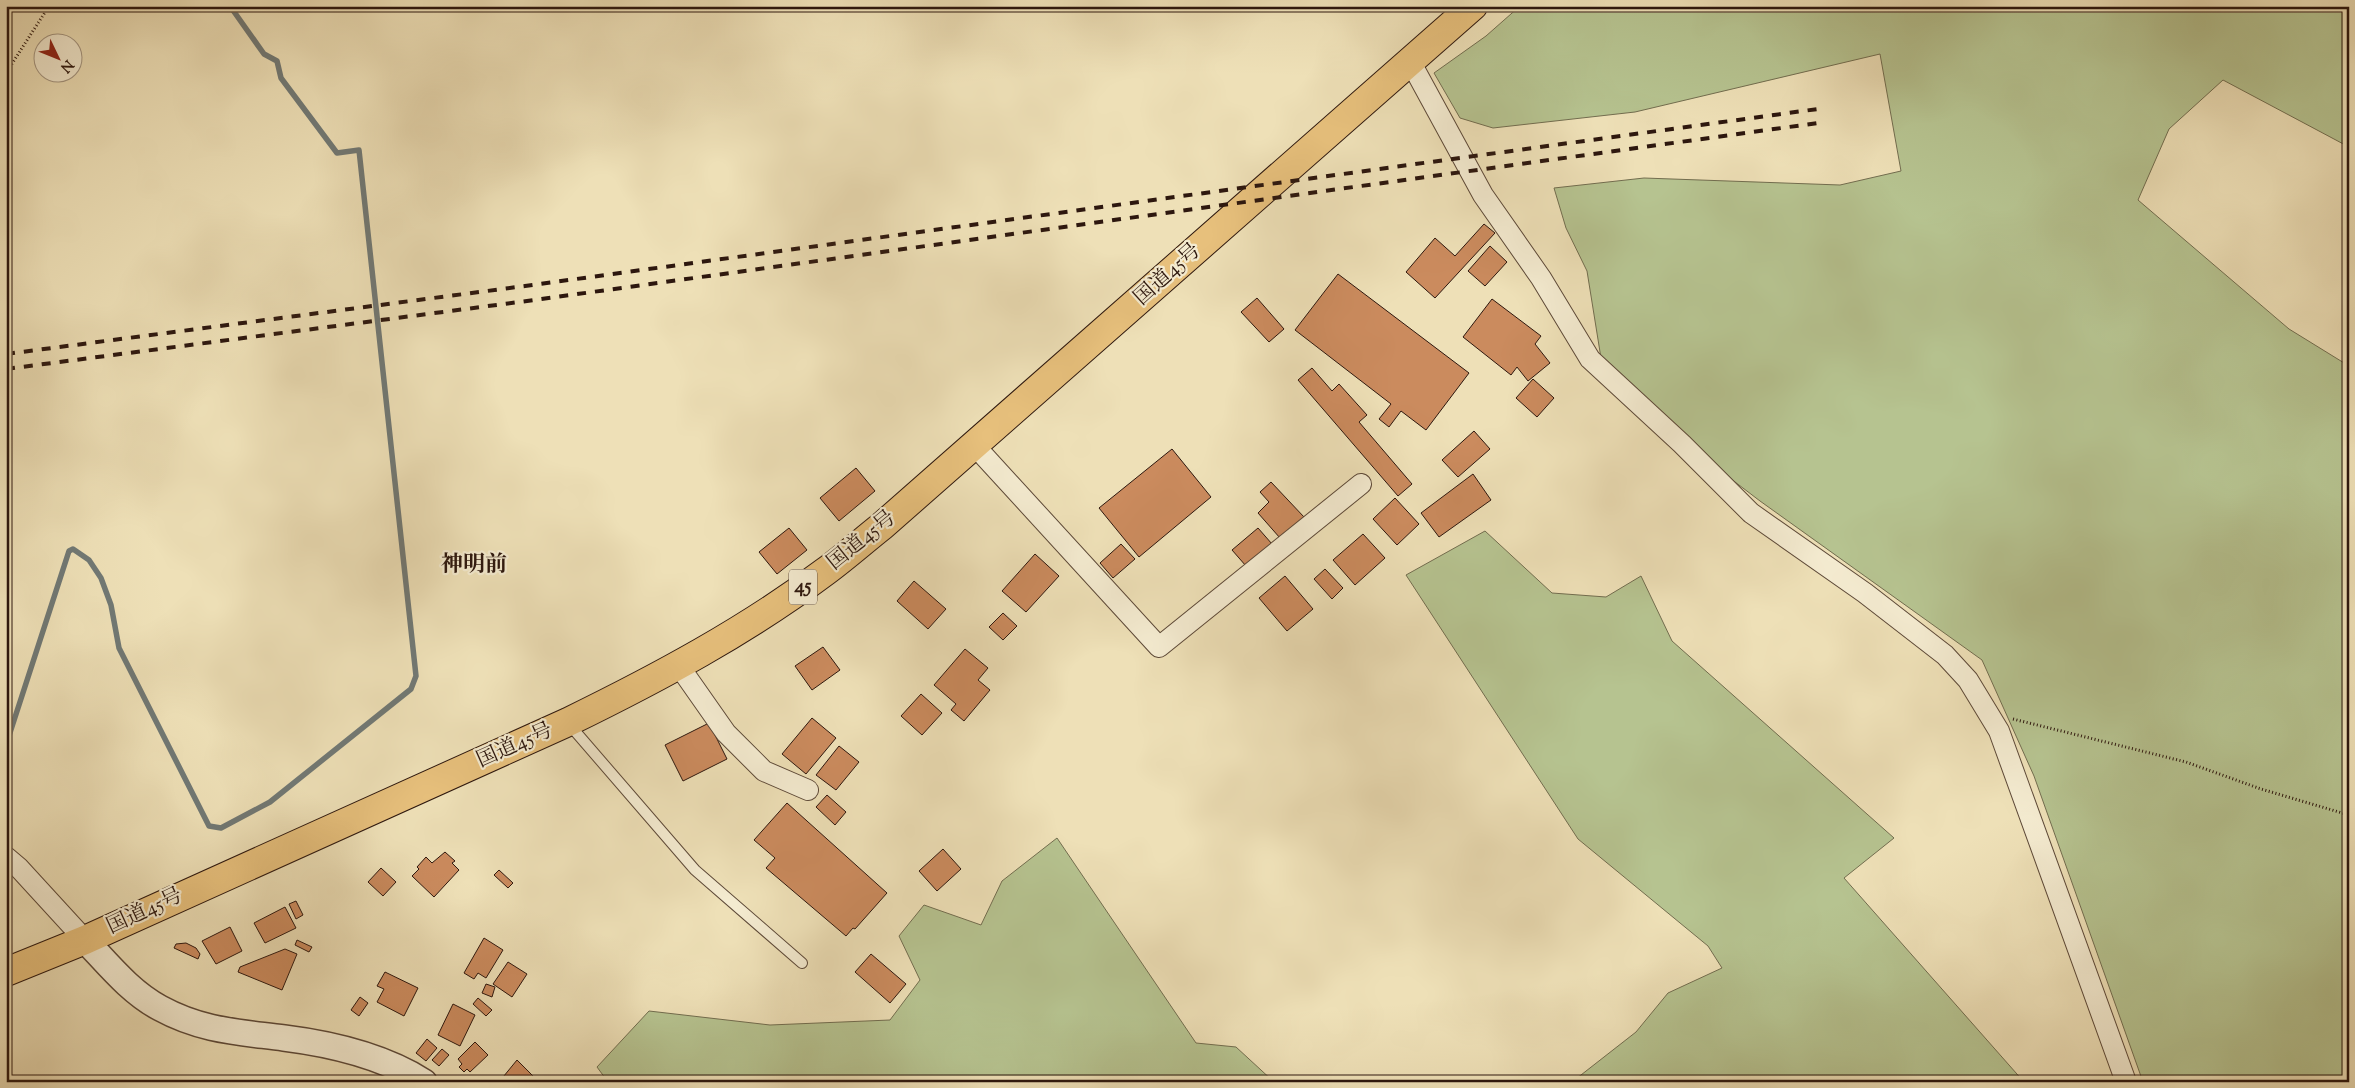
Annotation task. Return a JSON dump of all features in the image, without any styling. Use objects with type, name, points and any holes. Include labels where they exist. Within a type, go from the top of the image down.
[{"type":"highway","name":"国道45号","points":[[6,972],[85,940],[568,722],[680,666],[740,629],[826,572],[975,446],[1473,6]]},
{"type":"street","points":[[1410,61],[1482,195],[1540,278],[1590,359],[1682,444],[1752,513],[1865,593],[1945,656],[1968,680],[1999,731],[2126,1082]]},
{"type":"street","points":[[975,446],[1159,647],[1360,484]]},
{"type":"street","points":[[680,666],[726,733],[764,771],[808,790]]},
{"type":"street","points":[[6,857],[19,868],[125,982],[160,1008],[190,1022],[220,1031],[326,1044],[370,1057],[414,1075],[424,1082]]},
{"type":"lane","points":[[568,722],[695,870],[802,963]]},
{"type":"path","points":[[6,73],[49,6]]},
{"type":"path","points":[[1988,713],[2186,762],[2261,789],[2349,815]]},
{"type":"green space","points":[[1520,6],[2349,6],[2349,147],[2223,80],[2169,129],[2138,200],[2289,329],[2349,366],[2349,1082],[2143,1082],[2034,776],[1982,660],[1760,501],[1605,383],[1587,271],[1566,228],[1554,188],[1644,178],[1840,185],[1901,171],[1880,54],[1635,112],[1493,128],[1460,118],[1434,73],[1486,36]]},
{"type":"green space","points":[[1485,531],[1552,593],[1606,597],[1641,576],[1672,641],[1894,838],[1844,878],[2024,1082],[1572,1082],[1636,1032],[1668,993],[1722,968],[1708,946],[1578,839],[1406,575]]},
{"type":"green space","points":[[1057,838],[1196,1043],[1236,1047],[1274,1082],[608,1082],[597,1067],[649,1011],[770,1025],[890,1020],[920,980],[899,936],[924,905],[981,925],[1002,881]]},
{"type":"building","points":[[1484,224],[1495,233],[1435,298],[1406,272],[1435,238],[1455,256]]},
{"type":"building","points":[[1490,246],[1507,262],[1485,286],[1468,271]]},
{"type":"building","points":[[1338,274],[1469,373],[1426,430],[1401,411],[1389,427],[1379,419],[1391,404],[1295,330]]},
{"type":"building","points":[[1257,298],[1284,329],[1269,342],[1241,312]]},
{"type":"building","points":[[1492,299],[1541,336],[1535,344],[1550,363],[1528,381],[1517,367],[1511,375],[1463,337]]},
{"type":"building","points":[[1312,368],[1332,391],[1339,384],[1367,415],[1359,422],[1412,484],[1398,496],[1298,380]]},
{"type":"building","points":[[1533,379],[1554,398],[1537,417],[1516,398]]},
{"type":"building","points":[[1474,431],[1490,449],[1458,477],[1442,460]]},
{"type":"building","points":[[1172,449],[1211,497],[1139,557],[1099,508]]},
{"type":"building","points":[[856,468],[875,491],[839,521],[820,498]]},
{"type":"building","points":[[1473,474],[1491,500],[1439,537],[1421,513]]},
{"type":"building","points":[[1271,482],[1304,517],[1280,538],[1258,513],[1269,502],[1260,492]]},
{"type":"building","points":[[1395,498],[1419,524],[1397,545],[1373,519]]},
{"type":"building","points":[[789,528],[807,550],[777,574],[759,552]]},
{"type":"building","points":[[1258,528],[1272,544],[1246,566],[1232,550]]},
{"type":"building","points":[[1363,534],[1385,558],[1355,585],[1333,560]]},
{"type":"building","points":[[1121,544],[1135,559],[1113,578],[1100,563]]},
{"type":"building","points":[[1035,554],[1059,576],[1026,612],[1002,591]]},
{"type":"building","points":[[1325,569],[1343,588],[1332,599],[1314,579]]},
{"type":"building","points":[[1285,576],[1313,609],[1287,631],[1259,598]]},
{"type":"building","points":[[914,581],[946,609],[928,629],[897,601]]},
{"type":"building","points":[[1003,613],[1017,626],[1003,640],[989,627]]},
{"type":"building","points":[[823,647],[840,670],[812,690],[795,666]]},
{"type":"building","points":[[965,649],[988,668],[978,680],[990,690],[964,721],[951,710],[956,704],[934,685]]},
{"type":"building","points":[[921,694],[942,713],[922,735],[901,716]]},
{"type":"building","points":[[812,718],[836,738],[806,774],[782,754]]},
{"type":"building","points":[[709,723],[727,759],[683,781],[665,745]]},
{"type":"building","points":[[839,746],[859,762],[836,790],[816,775]]},
{"type":"building","points":[[827,795],[846,812],[835,825],[816,807]]},
{"type":"building","points":[[787,803],[887,893],[855,929],[853,928],[846,936],[766,868],[775,858],[754,840]]},
{"type":"building","points":[[943,849],[961,869],[937,891],[919,871]]},
{"type":"building","points":[[445,852],[455,861],[452,863],[459,870],[434,897],[412,876],[426,857],[432,863]]},
{"type":"building","points":[[381,868],[396,882],[383,896],[368,882]]},
{"type":"building","points":[[499,870],[513,883],[508,888],[494,875]]},
{"type":"building","points":[[296,901],[303,915],[296,919],[289,904]]},
{"type":"building","points":[[285,907],[296,928],[265,943],[254,923]]},
{"type":"building","points":[[230,927],[242,951],[216,964],[202,941]]},
{"type":"building","points":[[484,938],[503,950],[486,978],[478,973],[474,979],[464,973]]},
{"type":"building","points":[[297,940],[312,947],[309,952],[295,945]]},
{"type":"building","points":[[186,943],[196,948],[200,954],[198,959],[174,948],[176,944]]},
{"type":"building","points":[[285,949],[297,954],[282,990],[238,972],[240,967]]},
{"type":"building","points":[[871,954],[906,984],[890,1003],[855,972]]},
{"type":"building","points":[[508,962],[527,974],[512,997],[493,984]]},
{"type":"building","points":[[385,972],[418,988],[404,1016],[377,1002],[384,989],[377,986]]},
{"type":"building","points":[[486,984],[495,987],[492,997],[482,993]]},
{"type":"building","points":[[360,997],[368,1003],[359,1016],[351,1010]]},
{"type":"building","points":[[478,998],[492,1010],[486,1016],[473,1004]]},
{"type":"building","points":[[453,1004],[475,1015],[460,1046],[438,1035]]},
{"type":"building","points":[[427,1039],[437,1048],[426,1061],[416,1053]]},
{"type":"building","points":[[475,1042],[488,1055],[470,1072],[467,1069],[464,1072],[459,1067],[462,1064],[458,1059]]},
{"type":"building","points":[[442,1049],[449,1055],[439,1066],[432,1060]]},
{"type":"building","points":[[517,1060],[534,1077],[531,1079],[532,1081],[499,1082]]},
{"type":"waterway","points":[[6,745],[69,551],[73,549],[89,560],[101,578],[111,605],[119,648],[209,826],[221,828],[270,802],[411,689],[416,676],[359,150],[337,153],[281,78],[277,61],[264,54],[230,6]]},
{"type":"railway","points":[[6,354],[525,286],[1825,108]]},
{"type":"railway","points":[[6,369],[527,301],[1825,122]]},
{"type":"district","name":"神明前","points":[[474,566]]}]
